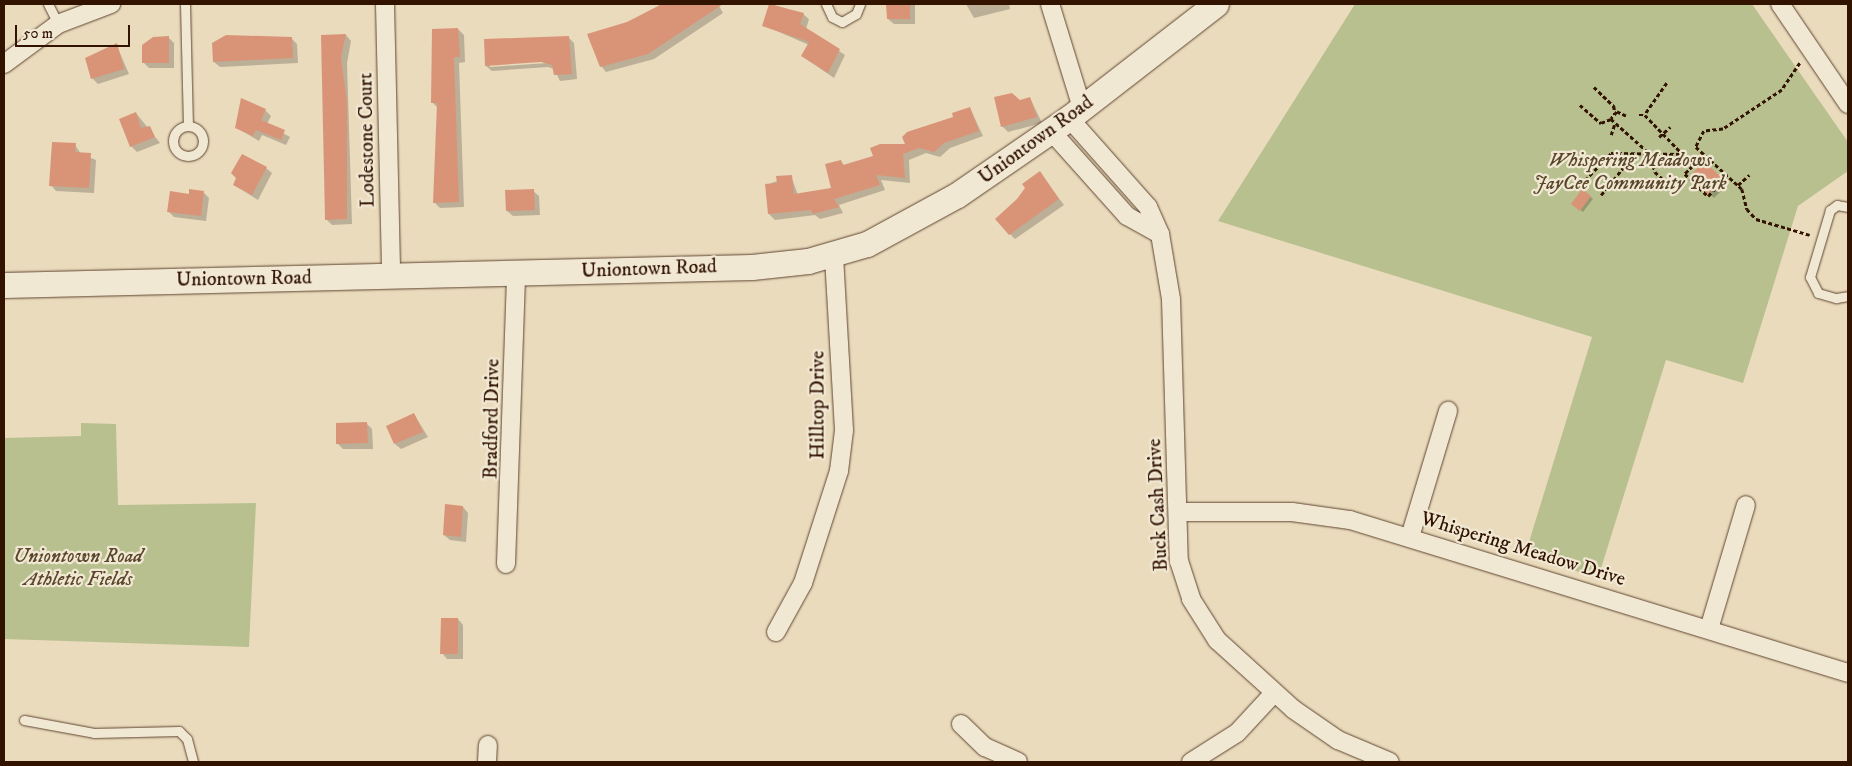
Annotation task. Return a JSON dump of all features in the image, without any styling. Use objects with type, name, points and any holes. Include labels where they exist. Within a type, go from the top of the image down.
[{"type":"main road","name":"Uniontown Road","points":[[4,284],[516,274],[752,266],[834,254],[867,244],[928,212],[1067,119],[1216,4]]},
{"type":"street","points":[[4,64],[58,24],[111,4]]},
{"type":"street","name":"Lodestone Court","points":[[385,4],[391,276]]},
{"type":"street","points":[[1050,4],[1067,119]]},
{"type":"street","points":[[1780,4],[1848,104]]},
{"type":"street","name":"Buck Cash Drive","points":[[1067,119],[1127,216],[1160,234],[1171,299],[1180,561],[1202,620],[1234,659],[1274,693],[1338,740],[1390,762]]},
{"type":"street","name":"Hilltop Drive","points":[[776,632],[803,583],[840,470],[844,430],[834,254]]},
{"type":"street","name":"Bradford Drive","points":[[506,564],[516,274]]},
{"type":"street","points":[[1410,537],[1448,411]]},
{"type":"street","points":[[1709,629],[1746,505]]},
{"type":"street","name":"Whispering Meadow Drive","points":[[1178,512],[1321,515],[1410,537],[1848,673]]},
{"type":"street","points":[[1191,762],[1237,733],[1274,693]]},
{"type":"street","points":[[961,724],[985,747],[1018,762]]},
{"type":"lane","points":[[48,4],[58,24]]},
{"type":"lane","points":[[185,4],[188,125]]},
{"type":"lane","points":[[826,4],[832,18],[842,22],[856,14],[860,4]]},
{"type":"lane","points":[[1848,207],[1838,205],[1830,210],[1810,277],[1818,293],[1836,298],[1848,296]]},
{"type":"lane","points":[[24,720],[94,733],[179,731],[187,739],[194,762]]},
{"type":"path","points":[[1801,62],[1782,90],[1723,129],[1714,127],[1700,134],[1696,147],[1702,157],[1725,178],[1738,185],[1756,218],[1801,232]]},
{"type":"path","points":[[1645,115],[1667,83]]},
{"type":"path","points":[[1580,105],[1600,123],[1611,119],[1615,114],[1614,106],[1594,87]]},
{"type":"path","points":[[1615,114],[1626,116]]},
{"type":"path","points":[[1639,115],[1645,115],[1694,166]]},
{"type":"path","points":[[1611,119],[1649,153],[1649,163],[1676,191]]},
{"type":"path","points":[[1611,134],[1615,123]]},
{"type":"path","points":[[1659,138],[1670,127]]},
{"type":"path","points":[[1611,147],[1612,153]]},
{"type":"path","points":[[1585,180],[1612,153],[1683,154]]},
{"type":"path","points":[[1601,195],[1626,164],[1626,153]]},
{"type":"path","points":[[1702,157],[1685,174],[1708,196],[1725,178]]},
{"type":"path","points":[[1642,164],[1649,163]]},
{"type":"path","points":[[1626,164],[1631,164]]},
{"type":"path","points":[[1738,185],[1749,175]]},
{"type":"green space","name":"Whispering Meadows JayCee Community Park","points":[[1355,4],[1752,4],[1848,142],[1848,171],[1798,206],[1743,383],[1666,360],[1598,578],[1525,555],[1592,337],[1218,221]]},
{"type":"green space","name":"Uniontown Road Athletic Fields","points":[[81,423],[116,424],[118,505],[256,503],[249,647],[4,639],[4,438],[81,436]]},
{"type":"building","points":[[662,4],[723,4],[648,54],[600,67],[587,34],[627,22]]},
{"type":"building","points":[[769,4],[804,13],[800,24],[840,49],[828,73],[801,56],[809,42],[762,26]]},
{"type":"building","points":[[886,4],[910,4],[910,19],[887,19]]},
{"type":"building","points":[[458,28],[460,57],[454,57],[459,202],[433,203],[437,103],[431,103],[432,29]]},
{"type":"building","points":[[346,34],[341,57],[347,103],[347,219],[325,220],[321,35]]},
{"type":"building","points":[[226,35],[292,37],[293,58],[213,62],[212,43]]},
{"type":"building","points":[[169,36],[169,63],[142,63],[142,45],[153,37]]},
{"type":"building","points":[[569,36],[572,74],[554,75],[552,65],[541,62],[485,66],[484,39]]},
{"type":"building","points":[[117,43],[124,69],[91,79],[85,58]]},
{"type":"building","points":[[1012,93],[1020,100],[1030,97],[1037,117],[1001,127],[994,97]]},
{"type":"building","points":[[241,98],[266,109],[261,120],[285,130],[281,140],[256,130],[253,136],[235,128]]},
{"type":"building","points":[[970,107],[979,131],[944,143],[934,152],[919,148],[903,154],[905,178],[876,175],[880,185],[834,199],[839,207],[813,214],[811,210],[768,214],[765,184],[777,183],[776,176],[792,175],[794,194],[831,188],[825,164],[841,160],[843,165],[873,156],[870,148],[880,144],[905,144],[902,137],[907,132],[953,117],[952,113]]},
{"type":"building","points":[[136,112],[141,128],[150,126],[155,137],[130,147],[119,119]]},
{"type":"building","points":[[52,142],[76,143],[75,152],[91,153],[89,188],[49,186]]},
{"type":"building","points":[[242,154],[267,167],[252,195],[233,185],[236,178],[231,173]]},
{"type":"building","points":[[1704,161],[1722,178],[1708,194],[1689,177]]},
{"type":"building","points":[[1040,171],[1059,199],[1009,235],[995,219],[1017,199],[1025,188],[1022,184]]},
{"type":"building","points":[[189,189],[204,191],[201,216],[167,212],[170,191],[189,194]]},
{"type":"building","points":[[534,189],[535,210],[506,211],[505,190]]},
{"type":"building","points":[[1582,189],[1591,196],[1580,211],[1571,204]]},
{"type":"building","points":[[414,413],[423,432],[394,444],[386,426]]},
{"type":"building","points":[[367,422],[368,443],[336,444],[336,423]]},
{"type":"building","points":[[445,504],[463,506],[461,537],[443,535]]},
{"type":"building","points":[[441,618],[458,618],[458,654],[440,654]]}]
